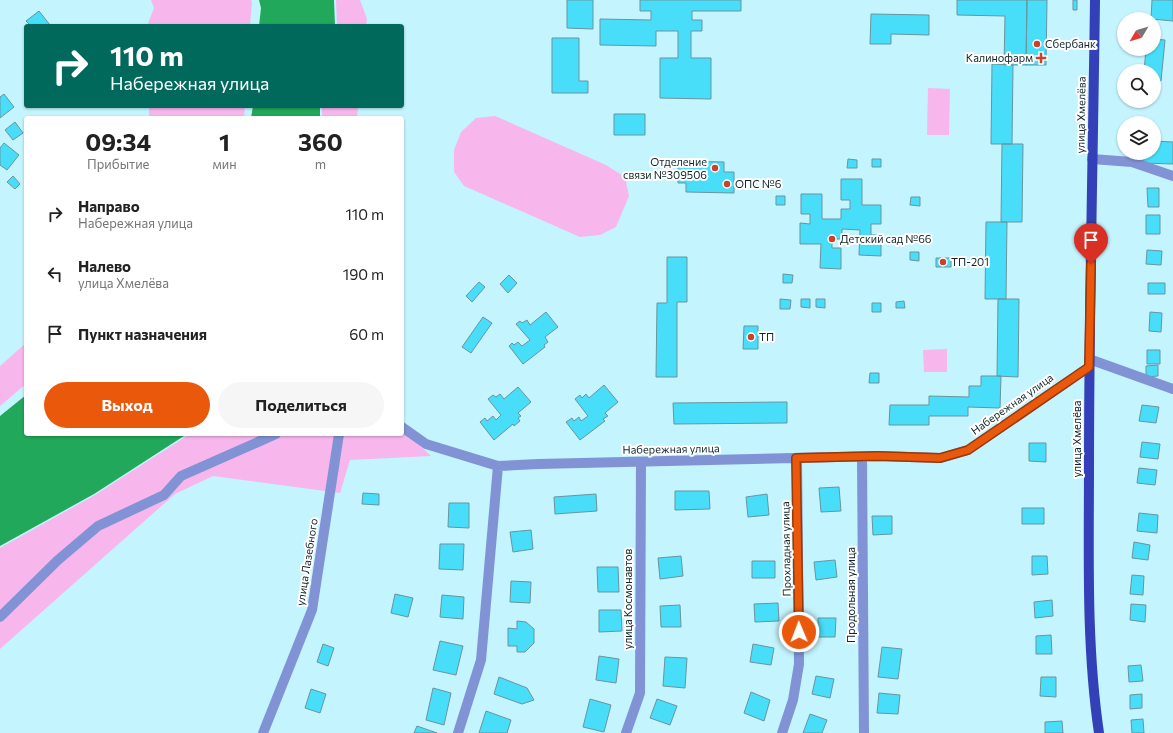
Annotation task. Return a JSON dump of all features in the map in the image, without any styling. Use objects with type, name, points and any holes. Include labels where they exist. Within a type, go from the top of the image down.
[{"type":"main road","name":"улица Хмелёва","points":[[1095,0],[1089,363],[1089,611],[1099,733]]},
{"type":"street","points":[[1092,159],[1132,162],[1173,176]]},
{"type":"street","points":[[1089,363],[1173,389]]},
{"type":"street","name":"Набережная улица","points":[[404,428],[426,444],[498,466],[796,458],[940,458],[968,450],[1089,363]]},
{"type":"street","points":[[0,617],[58,560],[98,526],[164,495],[181,476],[271,436]]},
{"type":"street","name":"улица Лазебного","points":[[263,733],[312,610],[339,436]]},
{"type":"street","name":"Продольная улица","points":[[862,457],[864,733]]},
{"type":"street","name":"Прохладная улица","points":[[782,733],[793,700],[799,664],[796,458]]},
{"type":"street","name":"улица Космонавтов","points":[[626,733],[640,693],[641,462]]},
{"type":"street","points":[[458,733],[481,660],[498,466]]},
{"type":"shaded area","points":[[151,0],[251,0],[252,2],[250,24],[148,24],[154,8]]},
{"type":"shaded area","points":[[259,0],[334,0],[335,24],[259,24],[261,8]]},
{"type":"shaded area","points":[[336,0],[360,0],[367,19],[366,24],[337,24]]},
{"type":"shaded area","points":[[928,88],[950,89],[949,135],[927,135]]},
{"type":"shaded area","points":[[149,108],[245,108],[244,116],[149,116]]},
{"type":"shaded area","points":[[253,108],[320,108],[320,116],[251,116]]},
{"type":"shaded area","points":[[322,108],[358,108],[357,116],[322,116]]},
{"type":"shaded area","points":[[495,116],[606,165],[625,177],[629,196],[616,227],[600,235],[580,237],[464,186],[454,172],[454,150],[461,132],[476,118]]},
{"type":"shaded area","points":[[24,345],[24,386],[0,406],[0,366]]},
{"type":"shaded area","points":[[947,349],[947,372],[924,372],[923,350]]},
{"type":"shaded area","points":[[24,397],[24,436],[184,436],[94,494],[0,546],[0,416]]},
{"type":"shaded area","points":[[404,431],[431,456],[350,460],[340,493],[213,476],[175,494],[0,649],[0,548],[95,495],[187,436],[404,436]]},
{"type":"building","points":[[567,0],[593,0],[593,29],[567,28]]},
{"type":"building","points":[[640,0],[741,0],[741,11],[692,11],[692,20],[702,20],[702,31],[691,31],[691,58],[711,58],[711,99],[660,98],[660,58],[678,58],[678,31],[656,31],[656,46],[600,45],[600,19],[651,20],[651,11],[640,11]]},
{"type":"building","points":[[957,0],[1027,0],[1026,65],[1004,65],[1005,16],[957,15]]},
{"type":"building","points":[[1027,0],[1047,0],[1046,65],[1026,65]]},
{"type":"building","points":[[1073,0],[1077,0],[1077,10],[1073,10]]},
{"type":"building","points":[[1152,0],[1173,0],[1173,21],[1161,20],[1161,12],[1151,12]]},
{"type":"building","points":[[39,11],[49,24],[29,24],[26,21]]},
{"type":"building","points":[[871,14],[929,15],[929,35],[891,34],[891,44],[870,44]]},
{"type":"building","points":[[552,38],[579,38],[579,81],[588,81],[588,93],[552,93]]},
{"type":"building","points":[[1161,40],[1165,40],[1161,81],[1161,64],[1145,64],[1145,56],[1161,56]]},
{"type":"building","points":[[992,64],[1013,65],[1012,144],[991,144]]},
{"type":"building","points":[[4,94],[14,107],[0,118],[0,97]]},
{"type":"building","points":[[614,114],[645,114],[645,135],[614,135]]},
{"type":"building","points":[[15,122],[23,133],[13,140],[5,130]]},
{"type":"building","points":[[1161,141],[1173,142],[1173,164],[1143,163],[1143,160],[1161,160]]},
{"type":"building","points":[[4,143],[19,155],[7,170],[0,165],[0,148]]},
{"type":"building","points":[[1002,144],[1023,144],[1022,222],[1001,222]]},
{"type":"building","points":[[848,159],[857,160],[857,168],[847,168]]},
{"type":"building","points":[[872,159],[881,159],[881,167],[872,167]]},
{"type":"building","points":[[678,161],[724,162],[724,172],[734,172],[734,193],[686,192],[686,183],[678,183]]},
{"type":"building","points":[[13,176],[20,184],[15,189],[7,182]]},
{"type":"building","points":[[841,179],[862,179],[862,205],[881,205],[881,224],[871,224],[871,235],[881,235],[881,256],[859,255],[860,230],[842,229],[842,239],[832,239],[832,248],[841,248],[841,269],[820,268],[821,244],[800,244],[800,223],[810,224],[810,214],[801,214],[801,194],[822,194],[822,219],[841,219],[841,209],[850,209],[850,200],[841,200]]},
{"type":"building","points":[[1147,188],[1159,188],[1159,207],[1148,207]]},
{"type":"building","points":[[776,196],[785,196],[785,205],[776,205]]},
{"type":"building","points":[[911,197],[920,197],[920,206],[910,205]]},
{"type":"building","points":[[1146,215],[1160,215],[1160,234],[1146,234]]},
{"type":"building","points":[[986,222],[1007,222],[1006,299],[985,299]]},
{"type":"building","points":[[1147,250],[1162,251],[1161,265],[1146,264]]},
{"type":"building","points":[[910,252],[919,252],[919,261],[910,260]]},
{"type":"building","points":[[667,257],[687,257],[687,302],[677,302],[677,377],[656,377],[657,303],[667,303]]},
{"type":"building","name":"ТП-201","points":[[936,258],[951,258],[951,267],[936,267]]},
{"type":"building","points":[[783,274],[793,275],[792,283],[783,283]]},
{"type":"building","points":[[509,275],[517,283],[508,293],[500,284]]},
{"type":"building","points":[[479,282],[485,287],[472,302],[466,296]]},
{"type":"building","points":[[1148,283],[1165,283],[1165,294],[1148,294]]},
{"type":"building","points":[[780,299],[791,300],[790,309],[780,309]]},
{"type":"building","points":[[801,299],[810,299],[810,308],[801,307]]},
{"type":"building","points":[[816,299],[825,299],[825,308],[816,307]]},
{"type":"building","points":[[998,299],[1019,299],[1018,377],[997,376]]},
{"type":"building","points":[[904,301],[905,308],[896,308],[896,302]]},
{"type":"building","points":[[872,303],[881,303],[881,312],[872,312]]},
{"type":"building","points":[[546,312],[558,327],[545,337],[548,342],[544,345],[545,347],[523,364],[509,346],[512,343],[514,345],[518,342],[522,346],[530,340],[516,324],[520,321],[522,323],[527,320],[530,325]]},
{"type":"building","points":[[1150,312],[1162,313],[1161,332],[1149,331]]},
{"type":"building","points":[[483,317],[492,323],[471,353],[462,347]]},
{"type":"building","name":"ТП","points":[[744,326],[758,326],[758,349],[743,349]]},
{"type":"building","points":[[1147,350],[1160,350],[1160,364],[1147,364]]},
{"type":"building","points":[[1158,365],[1158,376],[1146,377],[1146,366]]},
{"type":"building","points":[[870,373],[879,373],[879,383],[869,383]]},
{"type":"building","points":[[981,376],[1001,376],[1000,408],[968,407],[968,416],[929,416],[929,425],[889,425],[890,405],[929,405],[929,396],[969,397],[969,386],[981,386]]},
{"type":"building","points":[[604,385],[618,402],[605,413],[608,416],[603,419],[605,421],[580,440],[566,422],[572,418],[574,421],[579,417],[581,421],[588,416],[575,399],[580,395],[582,398],[586,394],[589,398]]},
{"type":"building","points":[[518,387],[531,402],[518,413],[521,416],[518,418],[520,421],[514,426],[513,424],[494,440],[480,422],[485,418],[487,421],[493,416],[496,420],[501,415],[488,399],[493,395],[496,397],[500,394],[504,399]]},
{"type":"building","points":[[787,402],[787,423],[674,424],[673,403]]},
{"type":"building","points":[[1142,405],[1159,407],[1156,423],[1139,421]]},
{"type":"building","points":[[1142,442],[1160,444],[1158,459],[1140,457]]},
{"type":"building","points":[[1029,443],[1046,443],[1046,462],[1029,461]]},
{"type":"building","points":[[1139,468],[1157,470],[1155,485],[1137,483]]},
{"type":"building","points":[[839,487],[841,511],[821,512],[819,488]]},
{"type":"building","points":[[675,491],[709,491],[710,509],[675,510]]},
{"type":"building","points":[[363,493],[379,494],[379,505],[362,504]]},
{"type":"building","points":[[596,494],[597,511],[555,514],[554,497]]},
{"type":"building","points":[[767,494],[769,515],[748,517],[746,497]]},
{"type":"building","points":[[449,503],[469,503],[469,528],[448,527]]},
{"type":"building","points":[[1022,508],[1044,508],[1044,524],[1022,524]]},
{"type":"building","points":[[1139,513],[1158,515],[1157,533],[1137,531]]},
{"type":"building","points":[[872,516],[892,516],[892,534],[873,535]]},
{"type":"building","points":[[531,530],[533,549],[513,552],[510,532]]},
{"type":"building","points":[[1134,542],[1150,545],[1148,560],[1132,558]]},
{"type":"building","points":[[440,544],[464,544],[463,570],[439,569]]},
{"type":"building","points":[[681,556],[683,576],[660,579],[658,558]]},
{"type":"building","points":[[1032,556],[1047,556],[1048,574],[1032,575]]},
{"type":"building","points":[[835,560],[837,577],[816,580],[814,562]]},
{"type":"building","points":[[752,561],[775,561],[775,578],[752,578]]},
{"type":"building","points":[[597,567],[618,567],[619,592],[598,592]]},
{"type":"building","points":[[1132,575],[1144,576],[1143,595],[1130,594]]},
{"type":"building","points":[[511,581],[531,582],[530,603],[510,602]]},
{"type":"building","points":[[395,594],[413,598],[408,617],[391,613]]},
{"type":"building","points":[[442,595],[464,597],[463,619],[440,617]]},
{"type":"building","points":[[1052,600],[1053,616],[1035,618],[1034,602]]},
{"type":"building","points":[[778,603],[779,621],[755,622],[754,604]]},
{"type":"building","points":[[1131,604],[1146,605],[1145,622],[1130,620]]},
{"type":"building","points":[[680,605],[681,627],[661,627],[660,606]]},
{"type":"building","points":[[599,610],[621,610],[622,631],[599,632]]},
{"type":"building","points":[[818,618],[836,618],[835,637],[818,637]]},
{"type":"building","points":[[517,621],[526,622],[534,629],[534,643],[525,652],[517,652],[517,646],[508,646],[508,628],[517,629]]},
{"type":"building","points":[[1051,635],[1052,654],[1036,654],[1036,636]]},
{"type":"building","points":[[440,641],[463,646],[456,675],[433,670]]},
{"type":"building","points":[[323,644],[334,648],[328,666],[317,662]]},
{"type":"building","points":[[753,644],[774,648],[771,665],[750,662]]},
{"type":"building","points":[[882,647],[902,649],[898,679],[878,677]]},
{"type":"building","points":[[599,656],[619,659],[616,683],[596,680]]},
{"type":"building","points":[[665,657],[687,658],[685,688],[663,686]]},
{"type":"building","points":[[1141,665],[1143,681],[1129,682],[1128,666]]},
{"type":"building","points":[[816,676],[834,679],[830,698],[812,694]]},
{"type":"building","points":[[499,677],[527,688],[534,700],[522,704],[494,694]]},
{"type":"building","points":[[1041,677],[1056,677],[1056,697],[1040,696]]},
{"type":"building","points":[[433,688],[451,693],[444,725],[426,720]]},
{"type":"building","points":[[311,689],[326,694],[320,713],[305,708]]},
{"type":"building","points":[[751,692],[770,700],[764,721],[744,713]]},
{"type":"building","points":[[879,693],[900,695],[898,714],[877,713]]},
{"type":"building","points":[[1142,694],[1142,708],[1130,709],[1130,695]]},
{"type":"building","points":[[590,699],[611,705],[604,732],[583,727]]},
{"type":"building","points":[[657,699],[677,706],[670,725],[650,718]]},
{"type":"building","points":[[486,711],[511,720],[507,733],[479,733]]},
{"type":"building","points":[[810,714],[827,720],[822,733],[803,733]]},
{"type":"building","points":[[1143,719],[1144,733],[1132,733],[1131,720]]},
{"type":"building","points":[[1062,721],[1063,733],[1045,733],[1045,722]]},
{"type":"building","points":[[417,726],[437,733],[414,733]]},
{"type":"place","name":"Сбербанк","points":[[1037,44]]},
{"type":"place","name":"Калинофарм","points":[[1041,58]]},
{"type":"place","name":"Отделение связи №309506","points":[[715,168]]},
{"type":"place","name":"ОПС №6","points":[[727,184]]},
{"type":"place","name":"Детский сад №66","points":[[832,239]]},
{"type":"place","name":"ТП-201","points":[[943,262]]},
{"type":"place","name":"ТП","points":[[751,337]]},
{"type":"route","points":[[799,632],[796,458],[878,456],[940,458],[968,450],[1075,375],[1089,367],[1091,264]]}]
